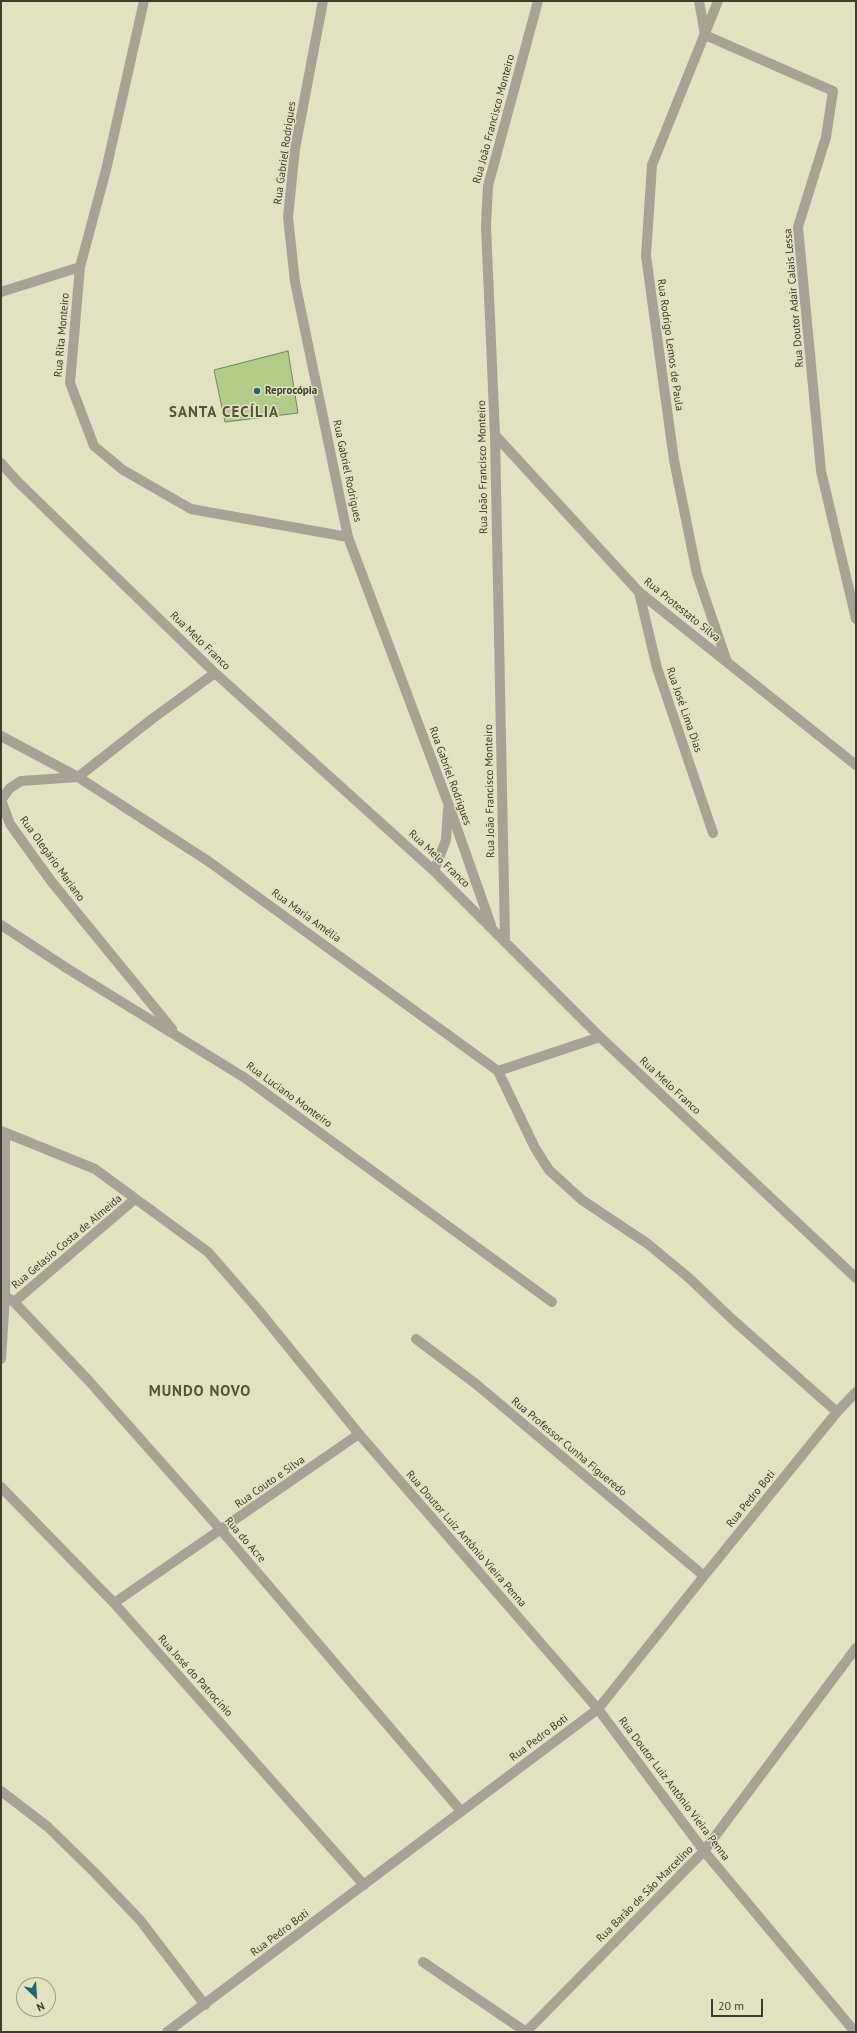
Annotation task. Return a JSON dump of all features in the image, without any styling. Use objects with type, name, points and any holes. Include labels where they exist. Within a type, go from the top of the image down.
[{"type":"street","name":"Rua Rita Monteiro","points":[[144,1],[106,170],[80,267],[70,383],[94,446],[123,470],[191,509],[348,537]]},
{"type":"street","name":"Rua Gabriel Rodrigues","points":[[323,1],[295,149],[288,217],[295,282],[348,537],[448,803],[492,927]]},
{"type":"street","name":"Rua João Francisco Monteiro","points":[[504,940],[495,435],[486,226],[488,186],[538,1]]},
{"type":"street","points":[[699,1],[705,35]]},
{"type":"street","name":"Rua Rodrigo Lemos de Paula","points":[[718,1],[652,165],[646,256],[674,460],[697,574],[727,662]]},
{"type":"street","name":"Rua Doutor Adair Calais Lessa","points":[[705,35],[833,91],[826,137],[798,227],[821,471],[856,619]]},
{"type":"street","points":[[1,292],[80,267]]},
{"type":"street","name":"Rua Protestato Silva","points":[[495,435],[639,592],[856,765]]},
{"type":"street","name":"Rua Melo Franco","points":[[1,463],[215,673],[434,870],[600,1037],[856,1278]]},
{"type":"street","name":"Rua José Lima Dias","points":[[639,592],[657,668],[713,833]]},
{"type":"street","points":[[78,777],[152,719],[215,673]]},
{"type":"street","name":"Rua Maria Amélia","points":[[1,736],[78,777],[208,861],[498,1071]]},
{"type":"street","name":"Rua Olegário Mariano","points":[[78,777],[21,781],[10,788],[2,800],[10,824],[51,881],[176,1035]]},
{"type":"street","points":[[434,870],[446,840],[448,803]]},
{"type":"street","name":"Rua Luciano Monteiro","points":[[1,925],[245,1078],[552,1302]]},
{"type":"street","points":[[600,1037],[498,1071],[535,1148],[549,1170],[582,1200],[654,1249],[689,1278],[732,1320],[837,1412]]},
{"type":"street","points":[[1,1359],[3,1294],[3,1132]]},
{"type":"street","name":"Rua Doutor Luiz Antônio Vieira Penna","points":[[3,1132],[95,1169],[208,1252],[255,1306],[359,1434],[598,1709],[704,1851],[855,2032]]},
{"type":"street","name":"Rua Gelasio Costa de Almeida","points":[[14,1302],[135,1199]]},
{"type":"street","name":"Rua do Acre","points":[[3,1294],[14,1302],[89,1381],[221,1530],[461,1811]]},
{"type":"street","name":"Rua Professor Cunha Figueredo","points":[[416,1339],[476,1384],[704,1576]]},
{"type":"street","name":"Rua Pedro Boti","points":[[167,2032],[364,1886],[461,1811],[598,1709],[837,1412],[856,1392]]},
{"type":"street","name":"Rua Couto e Silva","points":[[114,1603],[359,1434]]},
{"type":"street","name":"Rua José do Patrocínio","points":[[1,1487],[114,1603],[364,1886]]},
{"type":"street","name":"Rua Barão de São Marcelino","points":[[526,2032],[704,1851],[856,1648]]},
{"type":"street","points":[[1,1791],[48,1827],[140,1920],[205,2005]]},
{"type":"street","points":[[423,1962],[526,2032]]},
{"type":"building","name":"Reprocópia","points":[[288,351],[298,413],[225,422],[214,370]]},
{"type":"place","name":"Reprocópia","points":[[257,391]]},
{"type":"district","name":"SANTA CECÍLIA","points":[[224,413]]},
{"type":"district","name":"MUNDO NOVO","points":[[200,1392]]}]
